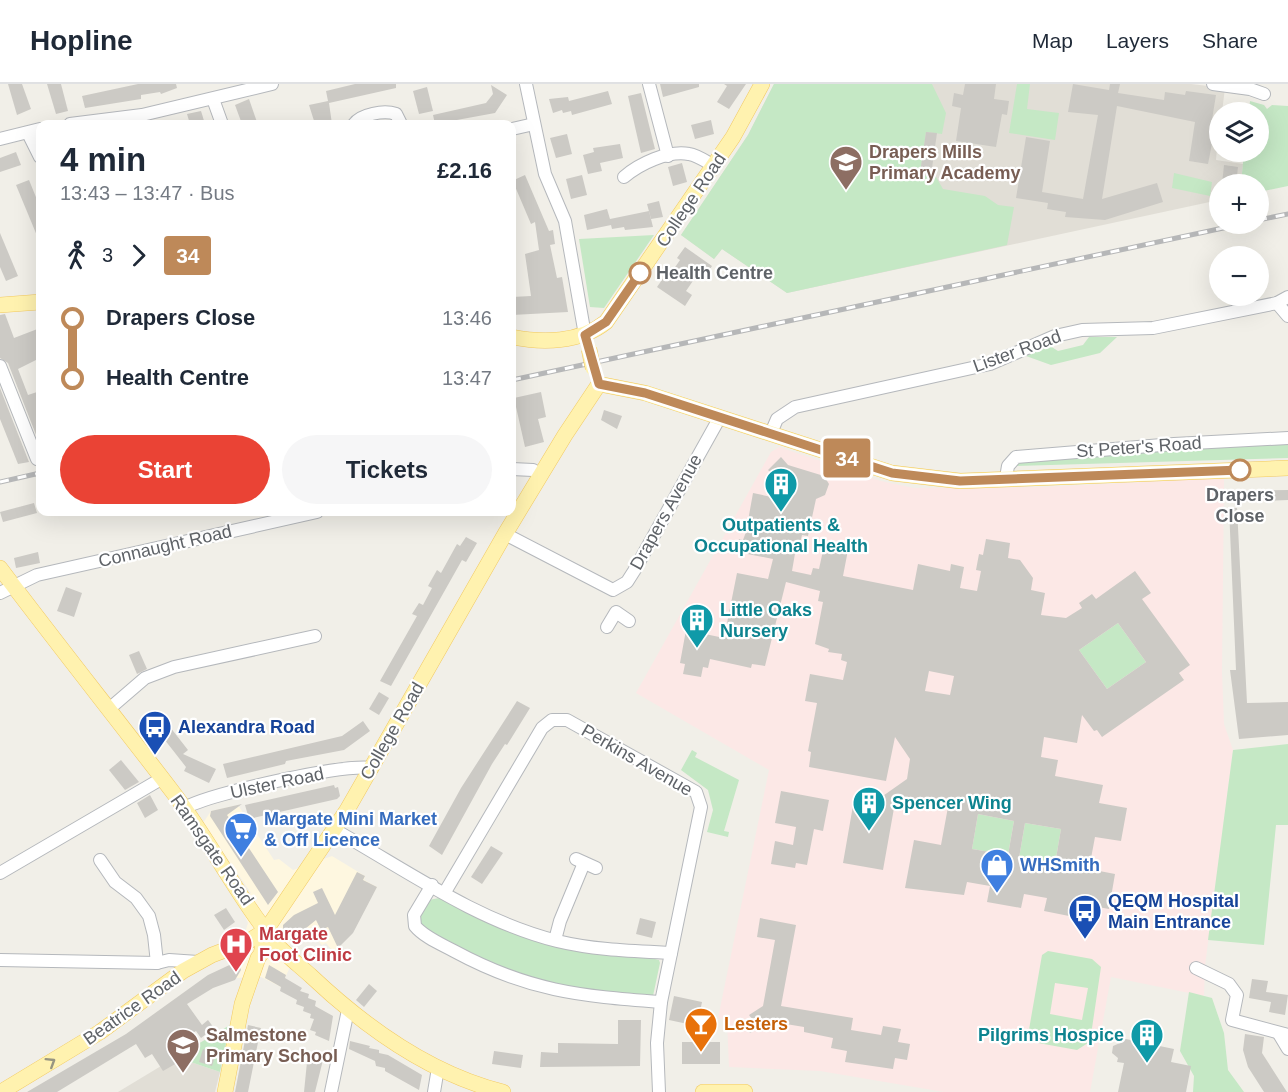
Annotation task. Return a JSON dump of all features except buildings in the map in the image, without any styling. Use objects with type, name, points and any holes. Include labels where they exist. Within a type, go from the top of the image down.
[{"type":"main road","name":"College Road","points":[[587,342],[612,314],[714,166],[751,108],[762,84]]},
{"type":"main road","points":[[1,302],[36,302]]},
{"type":"main road","points":[[516,337],[587,342],[599,384]]},
{"type":"main road","name":"College Road","points":[[516,515],[599,384]]},
{"type":"main road","name":"St Peter's Road","points":[[599,384],[639,391],[892,473],[960,481],[1288,468]]},
{"type":"main road","name":"College Road","points":[[225,1092],[242,1004],[253,969],[261,954],[266,930],[335,830],[516,516]]},
{"type":"main road","name":"Ramsgate Road","points":[[0,568],[7,589],[109,709],[184,808],[279,948],[348,1010],[438,1068],[476,1085],[503,1092]]},
{"type":"main road","name":"Beatrice Road","points":[[1,1092],[100,1032],[198,962],[232,948],[266,930]]},
{"type":"main road","points":[[232,948],[245,957],[253,969]]},
{"type":"main road","points":[[703,1092],[745,1092]]},
{"type":"street","points":[[144,120],[272,84]]},
{"type":"street","points":[[526,84],[545,174],[565,221],[587,342]]},
{"type":"street","points":[[649,84],[668,156]]},
{"type":"street","points":[[1213,84],[1250,89],[1264,94]]},
{"type":"street","points":[[213,99],[221,120]]},
{"type":"street","points":[[359,120],[363,117],[387,112],[396,114],[399,120]]},
{"type":"street","points":[[516,128],[534,124]]},
{"type":"street","points":[[0,140],[36,130]]},
{"type":"street","points":[[28,132],[36,149]]},
{"type":"street","points":[[624,177],[640,165],[668,156],[690,154],[714,166]]},
{"type":"street","name":"Lister Road","points":[[771,433],[777,419],[795,407],[990,364],[1055,336],[1082,330],[1153,328],[1282,300],[1288,316]]},
{"type":"street","points":[[0,366],[36,456]]},
{"type":"street","name":"Drapers Avenue","points":[[613,590],[627,582],[634,571],[720,417]]},
{"type":"street","name":"St Peter's Road","points":[[1006,478],[1008,466],[1016,457],[1174,444],[1288,438]]},
{"type":"street","points":[[516,469],[533,470],[540,474]]},
{"type":"street","name":"Connaught Road","points":[[7,589],[37,576],[300,516]]},
{"type":"street","points":[[505,534],[613,590],[616,612],[608,627]]},
{"type":"street","points":[[616,612],[629,621]]},
{"type":"street","points":[[109,709],[146,678],[174,667],[315,636]]},
{"type":"street","name":"Perkins Avenue","points":[[445,892],[545,725],[552,720],[562,718],[692,788],[699,797],[701,807],[661,1002],[657,1043],[659,1092]]},
{"type":"street","name":"Ulster Road","points":[[184,808],[203,800],[319,773],[358,766],[372,768]]},
{"type":"street","points":[[0,873],[161,779]]},
{"type":"street","points":[[335,830],[484,915],[555,940],[616,950],[671,953]]},
{"type":"street","points":[[100,860],[115,882],[136,898],[149,916],[157,963],[163,969],[169,982]]},
{"type":"street","points":[[555,940],[560,921],[585,863]]},
{"type":"street","points":[[432,885],[414,915],[415,926],[438,943],[487,969],[522,982],[571,995],[661,1002]]},
{"type":"street","points":[[0,960],[157,963],[179,960],[198,962]]},
{"type":"street","points":[[1196,968],[1229,984],[1238,995],[1232,1020],[1284,1035],[1288,1049]]},
{"type":"street","points":[[331,1092],[348,1010]]},
{"type":"street","points":[[434,1092],[438,1068]]},
{"type":"shaded area","name":"Drapers Mills Primary Academy","points":[[774,84],[1191,84],[1225,88],[1223,102],[1209,102],[1209,162],[1243,164],[1242,174],[1209,174],[1209,202],[787,293],[722,249],[714,259],[681,235],[748,135]]},
{"type":"shaded area","points":[[779,447],[881,481],[914,488],[1045,487],[1224,478],[1222,672],[1224,724],[1233,750],[1205,966],[1204,996],[1111,977],[1090,1092],[944,1092],[820,1071],[729,1067],[727,1020],[718,1018],[769,770],[636,693],[771,452]]},
{"type":"shaded area","points":[[238,805],[274,860],[279,859],[293,870],[332,856],[365,876],[364,880],[377,887],[338,948],[328,952],[331,949],[326,943],[322,945],[306,929],[289,945],[294,951],[284,961],[290,967],[281,987],[261,977],[234,978],[229,965],[245,949],[244,936],[248,923],[238,901],[251,893],[203,823],[211,811]]},
{"type":"shaded area","name":"Salmestone Primary School","points":[[176,1057],[220,1072],[215,1092],[118,1092]]},
{"type":"green space","points":[[774,84],[932,84],[946,113],[942,134],[926,132],[920,175],[936,177],[943,189],[985,196],[998,205],[1014,207],[1007,245],[787,293],[722,249],[714,259],[681,235],[748,135]]},
{"type":"green space","points":[[1017,84],[1030,84],[1027,109],[1059,113],[1055,140],[1009,133]]},
{"type":"green space","points":[[1272,105],[1288,106],[1288,186],[1269,190],[1269,174],[1242,174],[1243,162],[1269,162],[1269,107]]},
{"type":"green space","points":[[1174,173],[1209,181],[1209,196],[1172,188]]},
{"type":"green space","points":[[654,235],[604,308],[590,307],[579,239]]},
{"type":"green space","points":[[1089,337],[1117,337],[1100,353],[1051,365],[1026,356],[1050,346],[1058,351],[1083,345]]},
{"type":"green space","points":[[1288,443],[1288,458],[1014,466],[1023,460]]},
{"type":"green space","points":[[1118,623],[1146,662],[1107,689],[1079,650]]},
{"type":"green space","points":[[1288,744],[1288,825],[1276,825],[1264,945],[1208,940],[1233,750]]},
{"type":"green space","points":[[692,750],[697,753],[695,757],[739,780],[724,831],[729,832],[728,837],[707,832],[713,810],[708,790],[681,770]]},
{"type":"green space","points":[[978,814],[1014,821],[1008,855],[972,849]]},
{"type":"green space","points":[[1025,823],[1061,829],[1055,864],[1019,858]]},
{"type":"green space","points":[[439,898],[490,924],[544,944],[581,952],[640,956],[659,960],[653,996],[622,995],[555,986],[525,978],[485,962],[421,928],[419,919],[429,900]]},
{"type":"green space","points":[[1048,951],[1092,959],[1101,967],[1091,1035],[1088,1043],[1077,1050],[1027,1041],[1042,955]],"holes":[[[1055,983],[1088,988],[1082,1020],[1050,1014]]]},
{"type":"green space","points":[[1189,992],[1212,998],[1224,1033],[1228,1070],[1244,1092],[1193,1092],[1194,1076],[1180,1051]]},
{"type":"green space","points":[[230,1025],[220,1072],[176,1057]]},
{"type":"railway","points":[[1269,218],[1288,214]]},
{"type":"railway","points":[[516,379],[1209,231]]},
{"type":"railway","points":[[0,482],[36,474]]},
{"type":"bus line","name":"34","points":[[640,273],[606,322],[585,335],[599,384],[615,385],[645,393],[892,473],[917,477],[960,481],[1240,470]]},
{"type":"place","name":"Drapers Mills Primary Academy","points":[[846,191]]},
{"type":"place","name":"Health Centre","points":[[640,273]]},
{"type":"place","name":"Drapers Close","points":[[1240,470]]},
{"type":"place","name":"Outpatients & Occupational Health","points":[[781,513]]},
{"type":"place","name":"Little Oaks Nursery","points":[[697,649]]},
{"type":"place","name":"Alexandra Road","points":[[155,756]]},
{"type":"place","name":"Spencer Wing","points":[[869,832]]},
{"type":"place","name":"Margate Mini Market & Off Licence","points":[[241,858]]},
{"type":"place","name":"WHSmith","points":[[997,894]]},
{"type":"place","name":"QEQM Hospital Main Entrance","points":[[1085,940]]},
{"type":"place","name":"Margate Foot Clinic","points":[[236,973]]},
{"type":"place","name":"Lesters","points":[[701,1053]]},
{"type":"place","name":"Pilgrims Hospice","points":[[1147,1064]]},
{"type":"place","name":"Salmestone Primary School","points":[[183,1074]]}]
